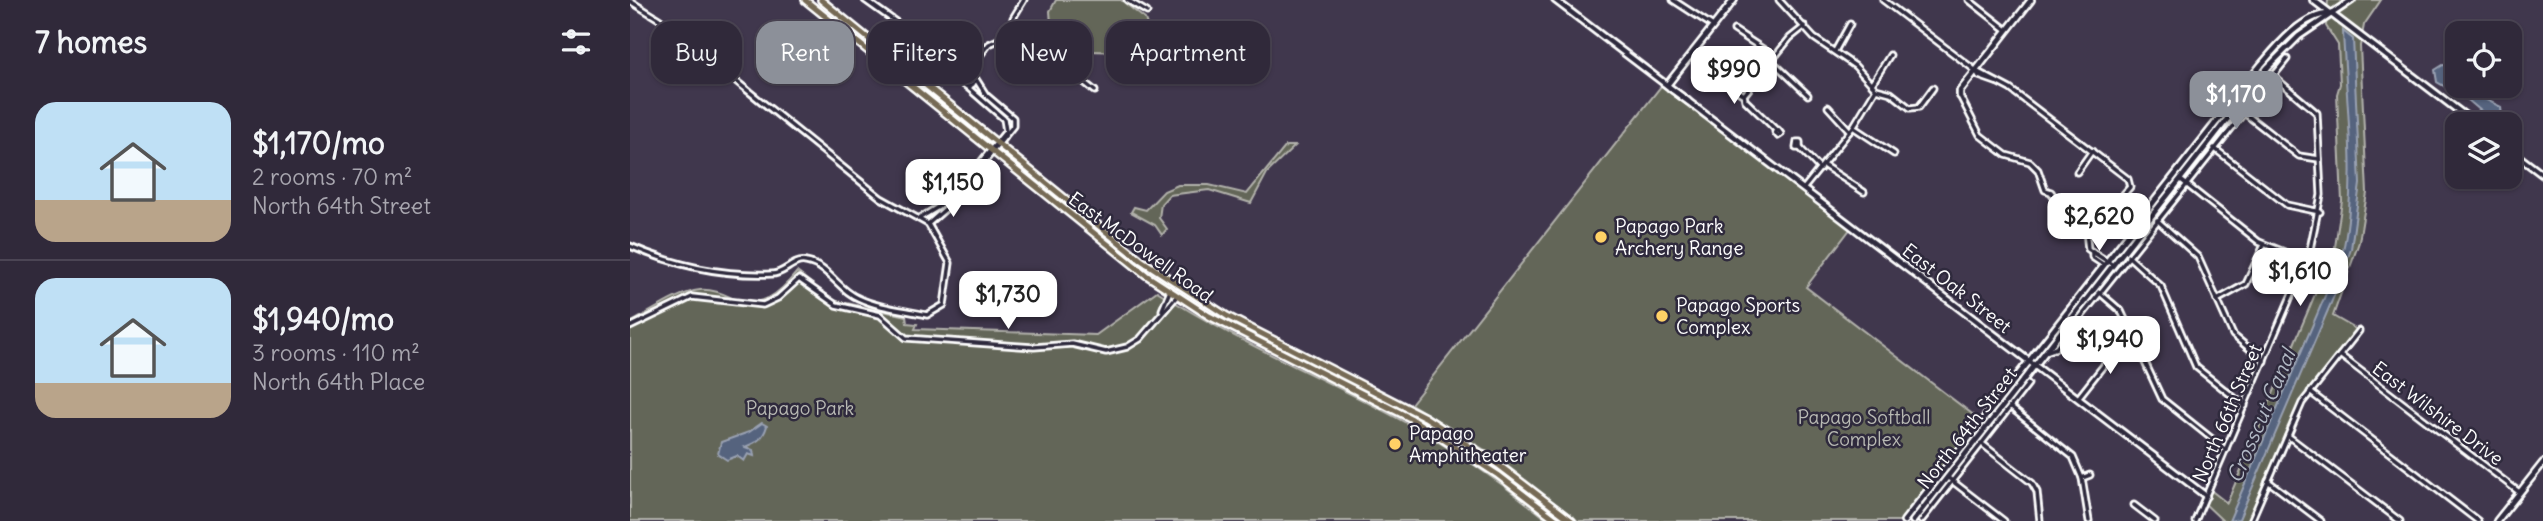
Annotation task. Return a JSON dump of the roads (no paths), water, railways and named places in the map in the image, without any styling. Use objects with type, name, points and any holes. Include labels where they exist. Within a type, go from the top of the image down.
[{"type":"main road","name":"East McDowell Road","points":[[805,0],[991,152],[1177,296],[1259,343],[1412,419],[1498,475],[1558,521]]},
{"type":"main road","name":"East McDowell Road","points":[[821,0],[997,146],[1139,258],[1225,315],[1426,417],[1500,466],[1572,521]]},
{"type":"main road","name":"East Oak Street","points":[[1555,0],[2206,496]]},
{"type":"main road","points":[[1667,85],[1734,0]]},
{"type":"main road","points":[[1960,96],[1960,91],[2031,0]]},
{"type":"main road","points":[[2313,0],[2460,112]]},
{"type":"main road","name":"North 64th Street","points":[[1904,521],[2178,179],[2268,62],[2301,26],[2319,15],[2331,14],[2351,0]]},
{"type":"main road","points":[[2522,159],[2543,176]]},
{"type":"main road","name":"North 64th Street","points":[[1913,521],[2031,363],[2044,353],[2109,266]]},
{"type":"main road","points":[[1170,291],[1181,291],[1220,315],[1225,315]]},
{"type":"main road","points":[[2497,521],[2543,464]]},
{"type":"street","points":[[865,0],[894,21]]},
{"type":"street","points":[[1013,21],[1024,0]]},
{"type":"street","points":[[1127,0],[1147,12]]},
{"type":"street","points":[[1673,0],[1713,26]]},
{"type":"street","points":[[1779,0],[1814,38],[1835,51],[1876,89],[1891,93],[1915,110],[1933,88]]},
{"type":"street","points":[[1883,0],[1979,76],[1996,82],[2093,150],[2131,183],[2115,204]]},
{"type":"street","points":[[1969,0],[2007,30]]},
{"type":"street","points":[[630,1],[659,19],[881,198],[928,224],[949,258],[950,272],[943,305],[927,315],[857,298],[828,273],[806,262],[799,261],[780,273],[772,274],[715,273],[657,258],[630,246]]},
{"type":"street","points":[[1835,51],[1850,24]]},
{"type":"street","points":[[1744,95],[1790,38],[1805,26]]},
{"type":"street","points":[[1734,30],[1773,59],[1808,95]]},
{"type":"street","points":[[982,52],[996,38]]},
{"type":"street","points":[[1872,84],[1890,55]]},
{"type":"street","name":"North 64th Street","points":[[2044,353],[2056,348],[2061,342],[2287,59]]},
{"type":"street","points":[[1703,68],[1744,95],[1745,100],[1776,130]]},
{"type":"street","name":"North 66th Street","points":[[2195,521],[2307,261],[2320,212],[2317,113],[2272,75]]},
{"type":"street","points":[[964,84],[1007,124],[997,146]]},
{"type":"street","points":[[920,218],[943,202],[1012,129],[1013,118],[986,95],[979,84]]},
{"type":"street","points":[[1086,84],[1095,91]]},
{"type":"street","points":[[1804,188],[1852,129],[1876,89]]},
{"type":"street","points":[[1960,96],[1980,135],[2006,155],[2030,162],[2038,170],[2045,190],[2051,192],[2069,220],[2086,231],[2088,249],[2109,266]]},
{"type":"street","points":[[1828,107],[1852,129],[1894,154]]},
{"type":"street","points":[[2243,111],[2299,156],[2320,159]]},
{"type":"street","points":[[1800,148],[1821,167],[1864,192]]},
{"type":"street","points":[[2214,148],[2287,205],[2320,212]]},
{"type":"street","points":[[2077,172],[2093,150]]},
{"type":"street","points":[[928,224],[949,206],[991,152]]},
{"type":"street","points":[[2178,179],[2264,245],[2307,261]]},
{"type":"street","points":[[2157,220],[2187,244],[2198,257],[2233,335],[2242,346],[2264,361]]},
{"type":"street","points":[[2217,300],[2246,284],[2264,245]]},
{"type":"street","points":[[2128,256],[2161,286],[2196,367],[2245,406]]},
{"type":"street","points":[[630,327],[692,297],[763,305],[778,299],[799,279],[836,305],[880,315],[901,335],[914,340],[1034,347],[1072,344],[1106,352],[1127,347],[1140,339],[1162,310],[1177,296]]},
{"type":"street","points":[[1162,310],[1170,291]]},
{"type":"street","points":[[2099,292],[2121,311],[2162,399],[2226,450]]},
{"type":"street","points":[[2251,521],[2300,407],[2359,331]]},
{"type":"street","points":[[2078,398],[2109,361],[2138,348]]},
{"type":"street","name":"East Wilshire Drive","points":[[2340,355],[2519,493]]},
{"type":"street","name":"North 64th Street","points":[[1924,520],[2028,384]]},
{"type":"street","points":[[2310,392],[2478,521]]},
{"type":"street","points":[[2010,407],[2071,454],[2082,478],[2089,521]]},
{"type":"street","points":[[2288,436],[2399,521]]},
{"type":"street","points":[[1981,443],[2032,482],[2037,492],[2040,521]]},
{"type":"street","points":[[1942,473],[2004,521]]},
{"type":"street","points":[[2082,478],[2090,475]]},
{"type":"street","points":[[2268,481],[2321,521]]},
{"type":"street","points":[[2134,505],[2155,521]]},
{"type":"water","points":[[2343,31],[2353,39],[2360,184],[2351,249],[2337,289],[2239,519],[2229,521],[2342,256],[2351,172]]},
{"type":"water","points":[[2445,65],[2445,87],[2437,82],[2435,70]]},
{"type":"water","points":[[2465,98],[2482,98],[2501,107],[2501,112],[2482,112]]},
{"type":"water","points":[[762,423],[767,426],[764,434],[745,447],[753,450],[754,456],[748,454],[744,461],[737,456],[727,460],[718,454],[721,442],[749,432]]},
{"type":"place","name":"Papago Park Archery Range","points":[[1601,237]]},
{"type":"place","name":"Papago Sports Complex","points":[[1662,316]]},
{"type":"place","name":"Papago Amphitheater","points":[[1395,444]]},
{"type":"park label","name":"Papago Park","points":[[800,408]]},
{"type":"park label","name":"Papago Softball Complex","points":[[1864,428]]},
{"type":"water label","name":"Crosscut Canal","points":[[2261,416]]}]
